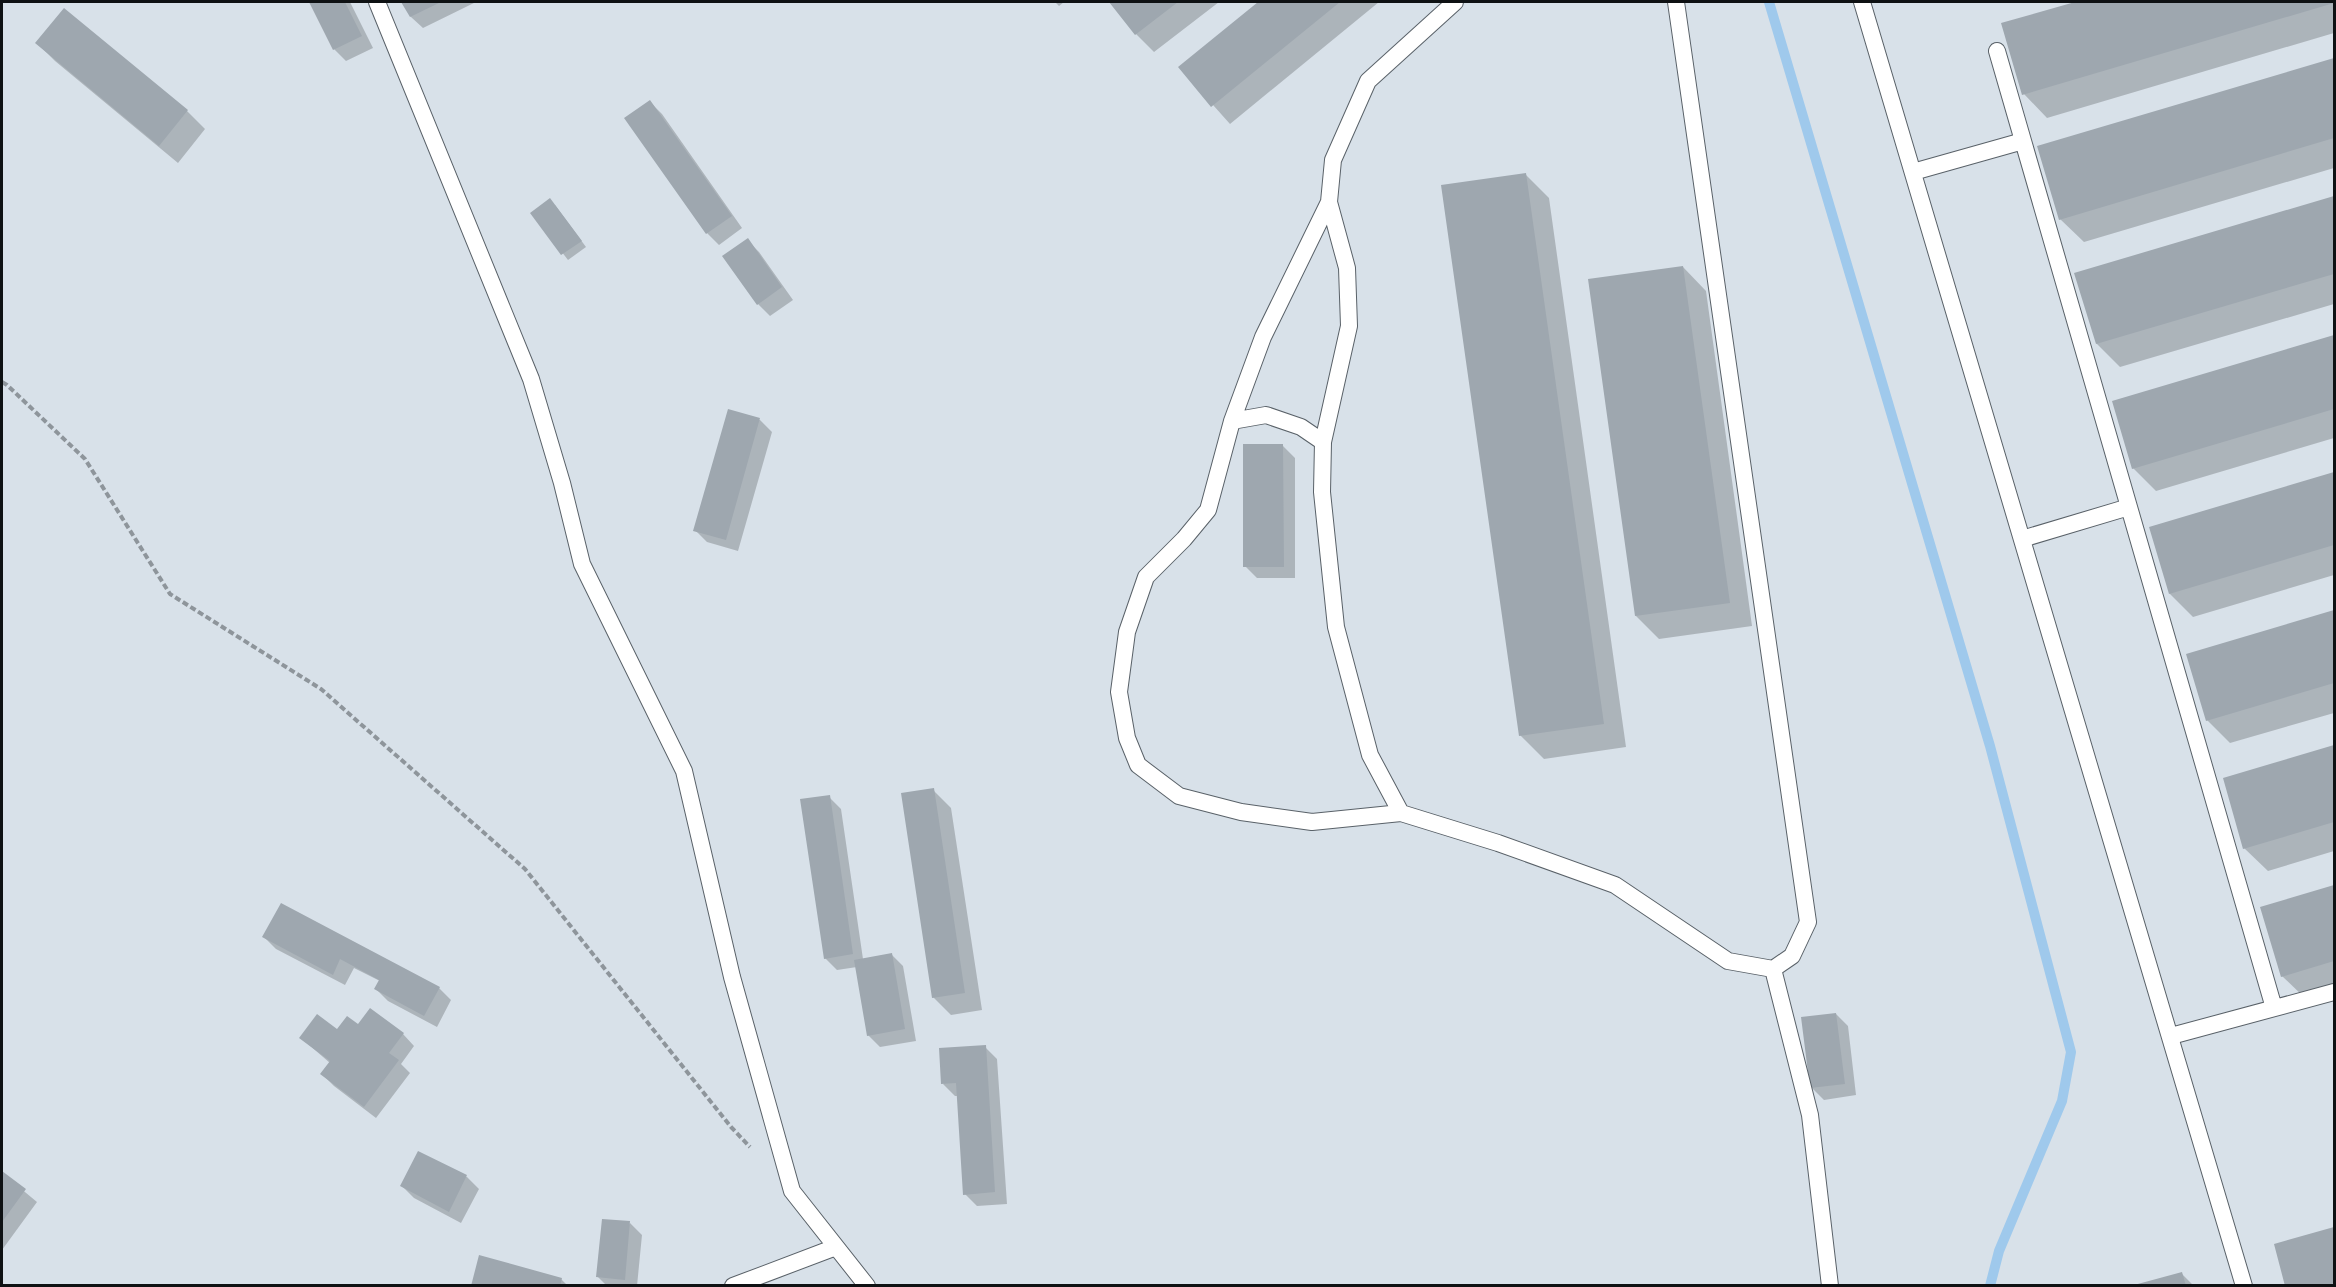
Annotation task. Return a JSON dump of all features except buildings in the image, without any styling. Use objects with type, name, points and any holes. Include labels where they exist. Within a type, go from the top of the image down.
[{"type":"lane","points":[[377,2],[531,379],[562,483],[582,564],[684,771],[732,977],[792,1191],[867,1286]]},
{"type":"lane","points":[[1455,2],[1368,81],[1333,160],[1329,202],[1263,337],[1232,421],[1208,510],[1184,539],[1146,577],[1127,632],[1119,692],[1127,738],[1138,765],[1179,796],[1240,812],[1312,822],[1401,813],[1498,843],[1615,885],[1728,961],[1773,969],[1792,956],[1808,922],[1676,2]]},
{"type":"lane","points":[[1862,2],[2244,1286]]},
{"type":"lane","points":[[1997,51],[2274,1008]]},
{"type":"lane","points":[[1913,172],[2023,141]]},
{"type":"lane","points":[[1329,202],[1347,268],[1349,326],[1323,442],[1323,492],[1336,627],[1370,755],[1401,813]]},
{"type":"lane","points":[[1232,421],[1266,415],[1301,427],[1323,442]]},
{"type":"lane","points":[[2022,539],[2129,507]]},
{"type":"lane","points":[[1773,969],[1810,1115],[1830,1286]]},
{"type":"lane","points":[[2171,1036],[2334,992]]},
{"type":"lane","points":[[733,1286],[836,1247]]},
{"type":"path","points":[[2,382],[85,459],[170,594],[321,689],[525,869],[731,1127],[754,1151]]},
{"type":"waterway","points":[[1769,2],[1990,746],[2071,1052],[2062,1101],[1999,1251],[1990,1286]]}]
